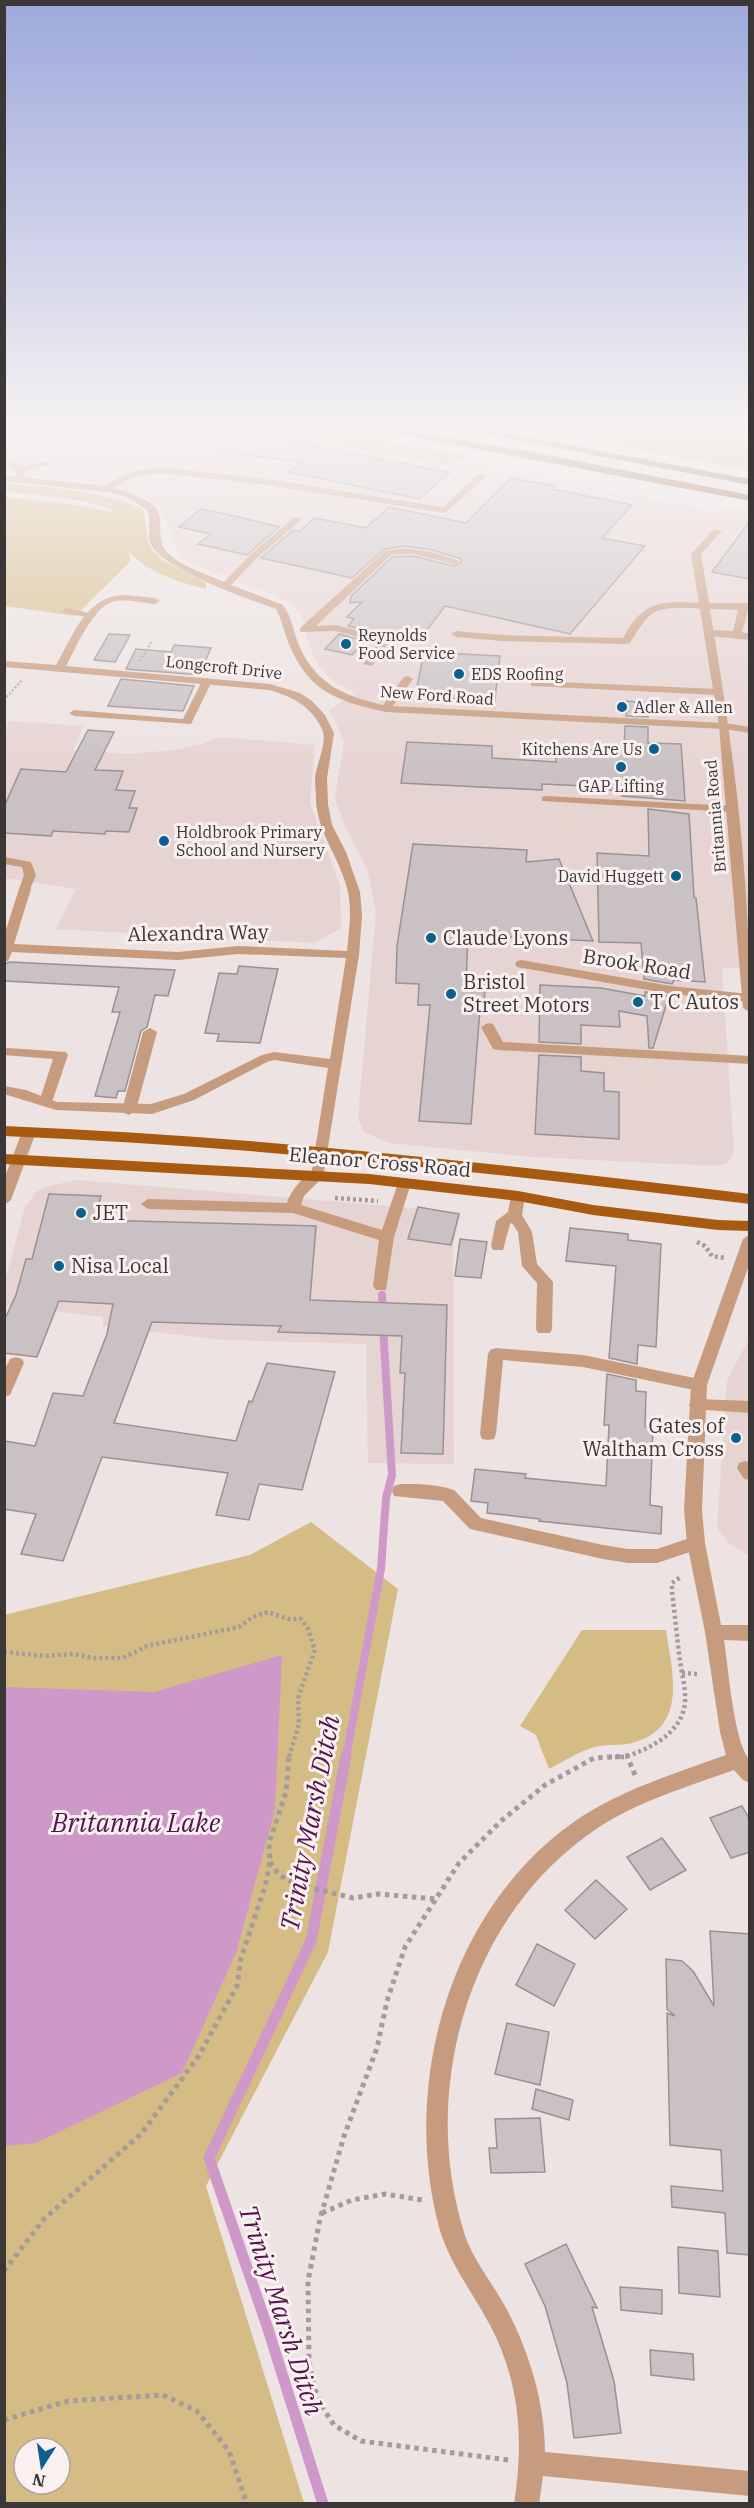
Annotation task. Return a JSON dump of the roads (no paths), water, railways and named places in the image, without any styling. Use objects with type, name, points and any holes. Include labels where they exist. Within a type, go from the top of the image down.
[{"type":"main road","name":"Eleanor Cross Road","points":[[4,1131],[322,1150],[487,1167],[750,1199]]},
{"type":"main road","name":"Eleanor Cross Road","points":[[4,1159],[318,1175],[518,1196],[593,1210],[718,1226],[750,1226]]},
{"type":"street","name":"New Ford Road","points":[[156,543],[166,558],[225,586],[280,607],[285,614],[289,632],[304,667],[324,688],[350,700],[386,709],[724,726],[750,730]]},
{"type":"street","points":[[225,586],[269,543]]},
{"type":"street","name":"Britannia Road","points":[[706,543],[696,554],[724,726],[731,809],[746,927],[749,1003]]},
{"type":"street","points":[[306,630],[388,553],[413,552],[455,561]]},
{"type":"street","points":[[59,669],[100,604],[111,599],[155,601]]},
{"type":"street","points":[[456,634],[502,638],[626,641],[641,616],[650,610],[704,604],[747,606],[737,634]]},
{"type":"street","points":[[67,611],[92,615]]},
{"type":"street","points":[[707,627],[750,637]]},
{"type":"street","points":[[289,632],[336,628],[385,639],[368,664]]},
{"type":"street","name":"Longcroft Drive","points":[[4,664],[270,687],[296,695],[308,703],[325,725],[329,733],[321,778],[322,804],[326,825],[340,852],[354,892],[356,916],[318,1175]]},
{"type":"street","points":[[386,709],[408,679]]},
{"type":"street","points":[[74,713],[187,722],[207,681]]},
{"type":"street","points":[[535,684],[718,692]]},
{"type":"street","points":[[546,799],[731,809]]},
{"type":"street","name":"Alexandra Way","points":[[4,860],[27,865],[30,875],[7,953],[178,956],[238,950],[352,955]]},
{"type":"street","name":"Brook Road","points":[[521,964],[749,1003]]},
{"type":"street","points":[[488,1027],[498,1046],[750,1060]]},
{"type":"street","points":[[129,1110],[150,1032]]},
{"type":"street","points":[[8,1052],[61,1055],[46,1102]]},
{"type":"street","points":[[4,1090],[68,1107],[129,1110],[163,1107],[189,1097],[262,1059],[274,1056],[334,1064]]},
{"type":"street","points":[[4,1200],[29,1132]]},
{"type":"street","points":[[295,1201],[318,1175]]},
{"type":"street","points":[[381,1286],[387,1237],[404,1183]]},
{"type":"street","points":[[518,1196],[515,1215],[525,1232],[530,1266],[545,1282],[544,1329]]},
{"type":"street","points":[[148,1204],[295,1201],[387,1237]]},
{"type":"street","points":[[498,1246],[503,1221],[515,1215]]},
{"type":"street","points":[[526,2504],[532,2463],[530,2420],[511,2349],[499,2318],[464,2258],[451,2228],[438,2173],[436,2141],[442,2067],[459,1995],[474,1955],[508,1899],[557,1846],[601,1815],[644,1796],[743,1767],[729,1732],[714,1632],[696,1543],[693,1510],[699,1385],[750,1239]]},
{"type":"street","points":[[488,1434],[496,1354],[583,1361],[699,1385]]},
{"type":"street","points":[[4,1391],[16,1363]]},
{"type":"street","points":[[697,1405],[750,1407]]},
{"type":"street","points":[[400,1491],[428,1491],[448,1495],[476,1524],[611,1553],[657,1557],[696,1543]]},
{"type":"street","points":[[714,1632],[750,1633]]},
{"type":"street","points":[[532,2463],[750,2484]]},
{"type":"water","name":"Britannia Lake","points":[[282,1655],[275,1810],[236,1953],[182,2073],[36,2143],[5,2146],[5,1687],[154,1692]]},
{"type":"waterway","name":"Trinity Marsh Ditch","points":[[382,1295],[383,1312]]},
{"type":"waterway","name":"Trinity Marsh Ditch","points":[[346,1757],[381,1569],[386,1498],[392,1475],[383,1327]]},
{"type":"waterway","name":"Trinity Marsh Ditch","points":[[323,2504],[267,2326],[209,2158],[311,1941],[346,1756]]},
{"type":"place","name":"Reynolds Food Service","points":[[346,644]]},
{"type":"place","name":"EDS Roofing","points":[[459,674]]},
{"type":"place","name":"Adler & Allen","points":[[622,707]]},
{"type":"place","name":"Kitchens Are Us","points":[[654,749]]},
{"type":"place","name":"GAP Lifting","points":[[621,767]]},
{"type":"place","name":"Holdbrook Primary School and Nursery","points":[[164,841]]},
{"type":"place","name":"David Huggett","points":[[676,876]]},
{"type":"place","name":"Claude Lyons","points":[[431,938]]},
{"type":"place","name":"Bristol Street Motors","points":[[451,994]]},
{"type":"place","name":"T C Autos","points":[[638,1002]]},
{"type":"place","name":"JET","points":[[81,1213]]},
{"type":"place","name":"Nisa Local","points":[[59,1266]]},
{"type":"place","name":"Gates of Waltham Cross","points":[[736,1438]]}]
